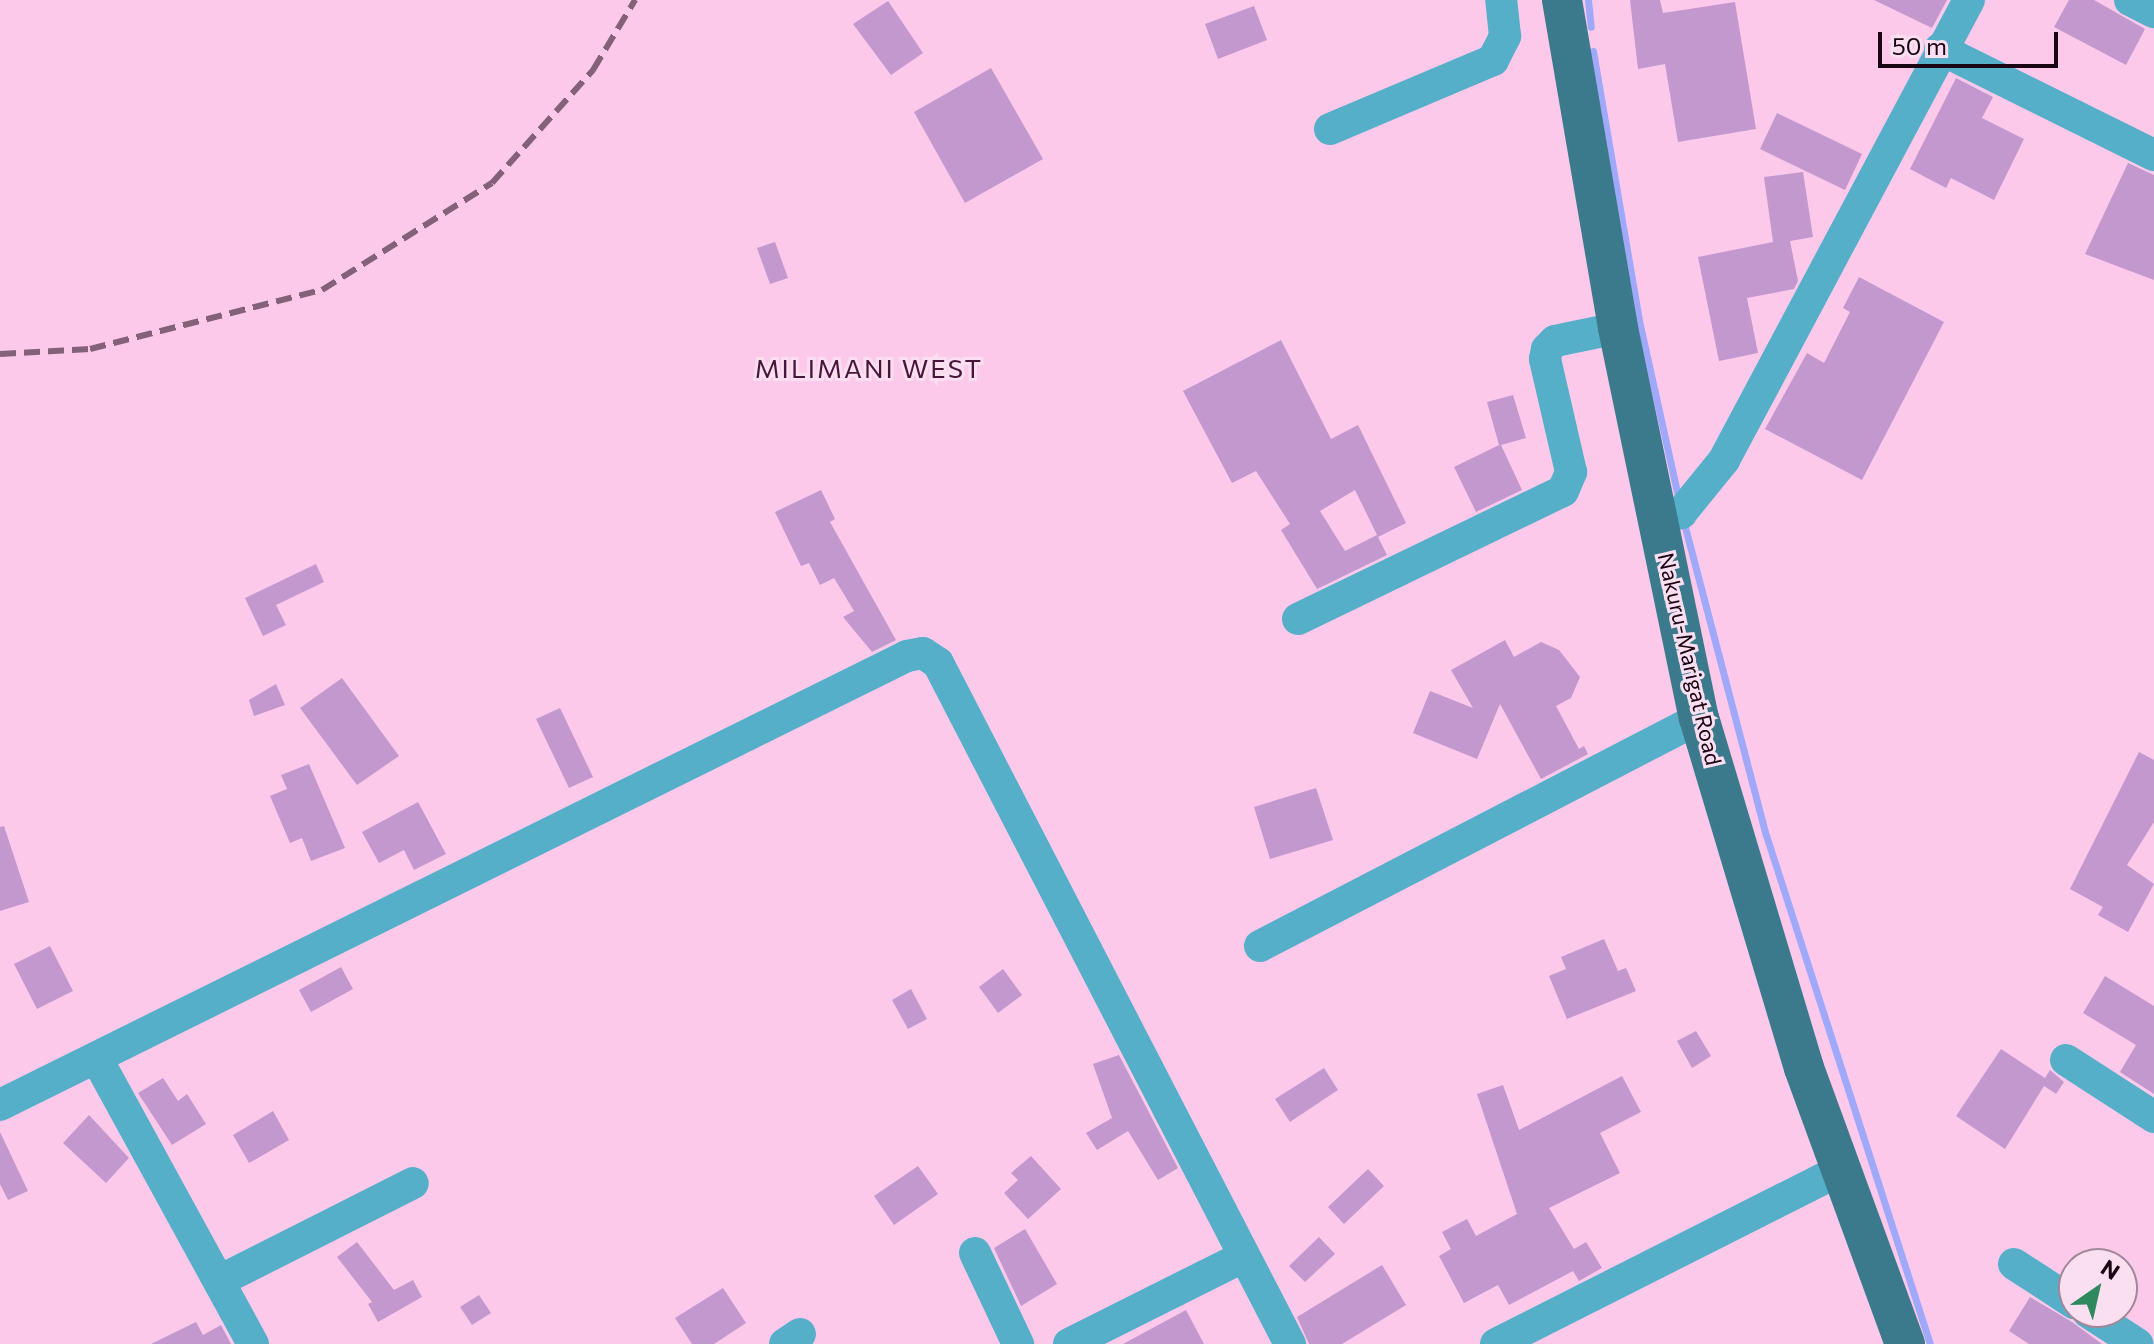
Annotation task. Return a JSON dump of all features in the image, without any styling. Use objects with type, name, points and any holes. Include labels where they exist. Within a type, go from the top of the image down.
[{"type":"main road","name":"Nakuru-Marigat Road","points":[[1562,0],[1618,328],[1699,718],[1804,1068],[1905,1344]]},
{"type":"street","points":[[1330,129],[1493,60],[1505,36],[1501,0]]},
{"type":"street","points":[[1658,518],[1681,513],[1724,460],[1940,49],[1969,0]]},
{"type":"street","points":[[2130,0],[2154,12]]},
{"type":"street","points":[[1940,49],[2154,155]]},
{"type":"street","points":[[1298,619],[1563,491],[1571,472],[1545,359],[1547,349],[1555,341],[1618,328]]},
{"type":"street","points":[[0,1105],[907,656],[923,653],[938,663],[1290,1344]]},
{"type":"street","points":[[1260,946],[1699,718]]},
{"type":"street","points":[[97,1059],[253,1344]]},
{"type":"street","points":[[2066,1060],[2154,1117]]},
{"type":"street","points":[[1496,1344],[1843,1169]]},
{"type":"street","points":[[219,1281],[413,1183]]},
{"type":"street","points":[[975,1253],[1018,1344]]},
{"type":"street","points":[[1069,1344],[1243,1257]]},
{"type":"street","points":[[2014,1264],[2058,1293]]},
{"type":"street","points":[[2112,1328],[2137,1344]]},
{"type":"building","points":[[1630,0],[1660,0],[1663,13],[1735,2],[1756,129],[1678,142],[1665,64],[1638,69]]},
{"type":"building","points":[[1874,0],[1947,0],[1932,28]]},
{"type":"building","points":[[2069,0],[2094,0],[2145,29],[2126,65],[2054,27]]},
{"type":"building","points":[[888,1],[923,53],[891,75],[853,24]]},
{"type":"building","points":[[1254,6],[1267,40],[1218,59],[1205,24]]},
{"type":"building","points":[[991,68],[1043,159],[965,203],[914,112]]},
{"type":"building","points":[[1956,78],[1993,97],[1982,118],[2024,139],[1994,200],[1951,178],[1946,188],[1910,169]]},
{"type":"building","points":[[1777,113],[1862,154],[1845,190],[1760,149]]},
{"type":"building","points":[[2128,163],[2154,175],[2154,280],[2085,254]]},
{"type":"building","points":[[1803,172],[1813,237],[1790,241],[1798,281],[1794,289],[1747,298],[1758,353],[1719,361],[1698,257],[1773,242],[1764,177]]},
{"type":"building","points":[[775,242],[788,278],[770,284],[757,248]]},
{"type":"building","points":[[1859,277],[1944,322],[1862,480],[1765,429],[1807,353],[1824,363],[1850,312],[1843,308]]},
{"type":"building","points":[[1281,340],[1331,439],[1358,425],[1406,523],[1378,537],[1387,555],[1317,589],[1281,530],[1290,524],[1256,471],[1232,483],[1183,391]],"holes":[[[1355,490],[1377,535],[1345,551],[1320,511]]]},
{"type":"building","points":[[1513,395],[1526,438],[1501,445],[1522,490],[1476,512],[1454,467],[1499,445],[1487,402]]},
{"type":"building","points":[[821,490],[835,519],[830,522],[896,640],[872,652],[843,617],[854,611],[834,578],[820,585],[809,563],[801,566],[775,512]]},
{"type":"building","points":[[316,564],[324,582],[276,605],[286,625],[263,636],[245,598]]},
{"type":"building","points":[[1505,640],[1514,657],[1541,642],[1559,650],[1580,677],[1571,698],[1556,706],[1579,749],[1584,746],[1588,754],[1541,779],[1500,704],[1477,759],[1413,733],[1430,691],[1473,708],[1451,670]]},
{"type":"building","points":[[342,678],[399,756],[357,785],[300,708]]},
{"type":"building","points":[[276,684],[285,705],[254,716],[249,700]]},
{"type":"building","points":[[560,708],[593,777],[569,788],[536,719]]},
{"type":"building","points":[[2139,752],[2154,760],[2154,822],[2127,865],[2154,884],[2128,932],[2098,915],[2103,907],[2070,889]]},
{"type":"building","points":[[309,764],[345,848],[311,861],[302,838],[290,843],[270,796],[287,789],[281,775]]},
{"type":"building","points":[[1316,788],[1333,840],[1270,859],[1254,807]]},
{"type":"building","points":[[418,802],[446,854],[414,870],[404,850],[379,863],[362,832]]},
{"type":"building","points":[[4,826],[29,902],[0,911],[0,827]]},
{"type":"building","points":[[1604,939],[1618,971],[1626,968],[1636,991],[1567,1019],[1549,976],[1566,969],[1561,957]]},
{"type":"building","points":[[50,946],[73,991],[37,1009],[14,964]]},
{"type":"building","points":[[341,967],[353,989],[311,1012],[299,990]]},
{"type":"building","points":[[1003,969],[1022,995],[998,1013],[979,987]]},
{"type":"building","points":[[2105,976],[2154,1006],[2154,1094],[2120,1072],[2136,1045],[2083,1013]]},
{"type":"building","points":[[911,989],[927,1019],[908,1029],[892,1000]]},
{"type":"building","points":[[1696,1031],[1711,1056],[1692,1068],[1677,1041]]},
{"type":"building","points":[[2001,1049],[2045,1078],[2050,1070],[2064,1082],[2056,1094],[2044,1086],[2005,1149],[1956,1116]]},
{"type":"building","points":[[1119,1055],[1178,1168],[1158,1180],[1128,1131],[1097,1150],[1086,1133],[1112,1118],[1093,1064]]},
{"type":"building","points":[[1324,1068],[1338,1090],[1290,1122],[1275,1099]]},
{"type":"building","points":[[1622,1076],[1641,1112],[1600,1133],[1620,1173],[1549,1208],[1574,1249],[1586,1242],[1602,1268],[1579,1281],[1573,1271],[1509,1305],[1498,1285],[1464,1303],[1439,1256],[1451,1249],[1442,1232],[1467,1219],[1476,1236],[1517,1214],[1477,1094],[1503,1085],[1519,1130]]},
{"type":"building","points":[[163,1078],[178,1101],[187,1094],[206,1124],[172,1145],[138,1093]]},
{"type":"building","points":[[273,1111],[289,1140],[249,1163],[233,1135]]},
{"type":"building","points":[[89,1115],[129,1158],[106,1183],[63,1143]]},
{"type":"building","points":[[0,1132],[28,1191],[8,1200],[0,1184]]},
{"type":"building","points":[[1031,1156],[1061,1189],[1028,1219],[1004,1193],[1018,1180],[1011,1173]]},
{"type":"building","points":[[918,1166],[938,1194],[894,1225],[874,1196]]},
{"type":"building","points":[[1368,1169],[1384,1186],[1344,1224],[1328,1207]]},
{"type":"building","points":[[1025,1229],[1057,1284],[1021,1306],[994,1248]]},
{"type":"building","points":[[1319,1237],[1335,1254],[1305,1282],[1289,1266]]},
{"type":"building","points":[[357,1242],[394,1290],[413,1280],[422,1297],[378,1322],[368,1304],[372,1302],[337,1257]]},
{"type":"building","points":[[1382,1265],[1406,1305],[1342,1344],[1309,1344],[1297,1317]]},
{"type":"building","points":[[723,1288],[746,1323],[714,1344],[692,1344],[675,1318]]},
{"type":"building","points":[[479,1295],[491,1313],[472,1325],[460,1307]]},
{"type":"building","points":[[2030,1297],[2058,1314],[2058,1328],[2080,1328],[2102,1344],[2029,1344],[2009,1331]]},
{"type":"building","points":[[1186,1310],[1204,1344],[1123,1344]]},
{"type":"building","points":[[196,1322],[203,1335],[221,1325],[231,1344],[151,1344]]},
{"type":"waterway","points":[[1588,0],[1591,27]]},
{"type":"waterway","points":[[1593,51],[1640,325],[1679,501]]},
{"type":"waterway","points":[[1685,527],[1766,835],[1930,1344]]},
{"type":"railway","points":[[0,354],[90,349],[322,290],[492,183],[593,70],[635,0]]},
{"type":"district","name":"MILIMANI WEST","points":[[869,368]]}]
